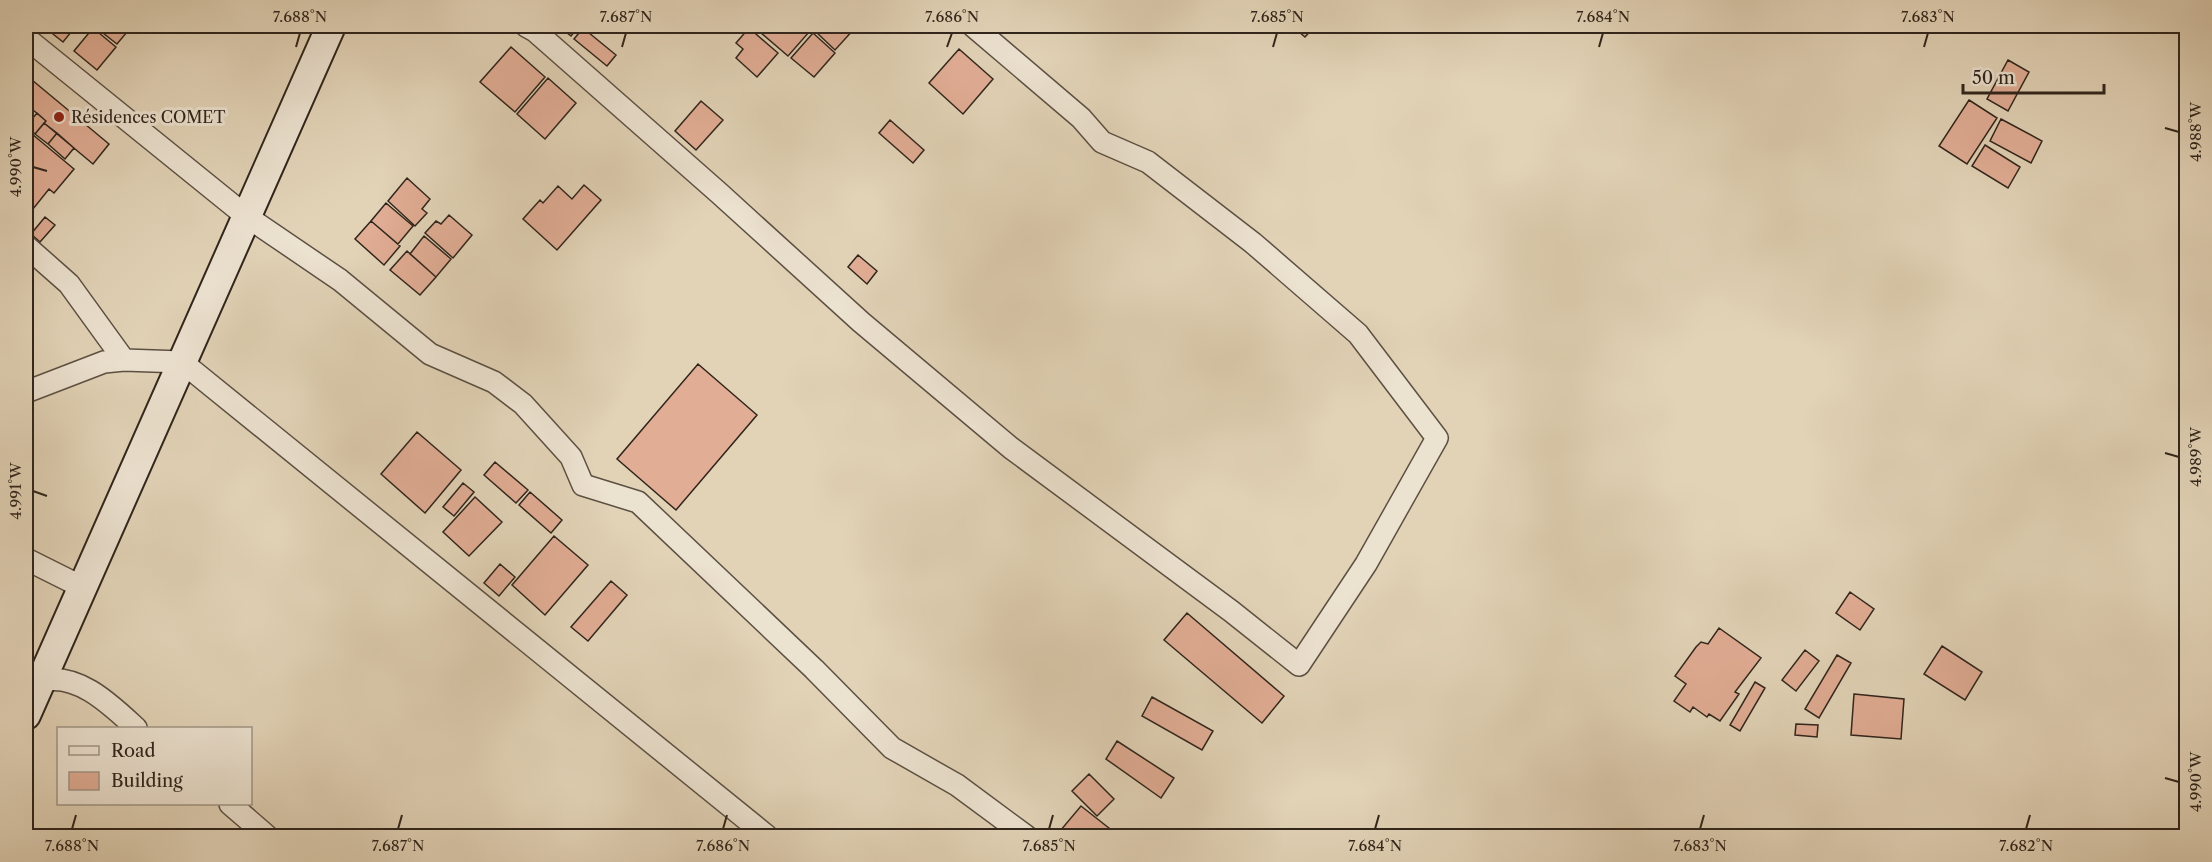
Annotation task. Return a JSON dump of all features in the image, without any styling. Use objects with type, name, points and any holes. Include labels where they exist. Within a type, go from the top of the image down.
[{"type":"street","points":[[26,715],[331,26]]},
{"type":"street","points":[[526,26],[535,31],[710,185],[861,322],[1011,448],[1231,611],[1299,665],[1366,564],[1437,438],[1358,334],[1253,243],[1148,162],[1102,142],[1081,118],[973,26]]},
{"type":"street","points":[[26,38],[246,216],[340,280],[430,354],[494,382],[523,404],[571,457],[583,485],[638,502],[814,669],[892,747],[957,784],[1026,837]]},
{"type":"street","points":[[26,246],[69,284],[124,360]]},
{"type":"street","points":[[26,392],[104,362],[124,360],[182,362],[767,837]]},
{"type":"street","points":[[26,559],[82,587]]},
{"type":"street","points":[[41,681],[53,678],[75,684],[99,697],[134,727]]},
{"type":"street","points":[[231,805],[267,837]]},
{"type":"building","points":[[43,26],[76,26],[63,42]]},
{"type":"building","points":[[94,26],[132,26],[117,44]]},
{"type":"building","points":[[558,26],[579,26],[571,36]]},
{"type":"building","points":[[753,26],[803,26],[810,31],[788,56]]},
{"type":"building","points":[[819,26],[850,26],[854,29],[835,50],[814,30]]},
{"type":"building","points":[[1292,26],[1315,26],[1305,37]]},
{"type":"building","points":[[93,28],[116,47],[97,70],[74,51]]},
{"type":"building","points":[[583,28],[616,55],[607,66],[574,39]]},
{"type":"building","points":[[749,28],[778,53],[757,77],[736,58],[743,49],[736,43]]},
{"type":"building","points":[[813,33],[835,53],[814,77],[791,58]]},
{"type":"building","points":[[511,47],[545,77],[515,112],[480,82]]},
{"type":"building","points":[[959,49],[993,79],[963,114],[929,83]]},
{"type":"building","points":[[2008,60],[2029,72],[2008,111],[1987,99]]},
{"type":"building","name":"Résidences COMET","points":[[26,75],[109,144],[93,164],[44,123],[46,121],[26,104]]},
{"type":"building","points":[[548,78],[576,103],[545,139],[517,114]]},
{"type":"building","points":[[1969,100],[1997,118],[1967,164],[1939,146]]},
{"type":"building","points":[[701,101],[723,120],[696,150],[675,131]]},
{"type":"building","points":[[37,113],[46,121],[35,134],[26,126]]},
{"type":"building","points":[[2001,119],[2042,141],[2031,163],[1990,141]]},
{"type":"building","points":[[890,120],[924,150],[913,163],[879,133]]},
{"type":"building","points":[[44,123],[57,133],[48,144],[35,134]]},
{"type":"building","points":[[26,129],[74,169],[54,193],[49,189],[33,209],[26,203]]},
{"type":"building","points":[[57,133],[74,148],[65,159],[48,144]]},
{"type":"building","points":[[1985,145],[2020,167],[2008,188],[1972,166]]},
{"type":"building","points":[[407,178],[430,199],[422,209],[427,213],[415,226],[388,201]]},
{"type":"building","points":[[584,185],[601,200],[557,250],[523,219],[540,200],[543,203],[558,186],[572,199]]},
{"type":"building","points":[[386,203],[413,226],[398,244],[371,221]]},
{"type":"building","points":[[449,215],[472,235],[453,258],[425,233],[436,221],[441,224]]},
{"type":"building","points":[[45,217],[55,225],[40,242],[31,234]]},
{"type":"building","points":[[371,221],[400,246],[384,265],[355,239]]},
{"type":"building","points":[[424,236],[451,259],[436,277],[410,254]]},
{"type":"building","points":[[407,251],[436,277],[420,295],[390,270]]},
{"type":"building","points":[[858,255],[877,271],[867,284],[848,267]]},
{"type":"building","points":[[698,364],[757,415],[676,510],[617,459]]},
{"type":"building","points":[[417,432],[461,470],[425,513],[381,474]]},
{"type":"building","points":[[495,462],[528,490],[516,503],[484,475]]},
{"type":"building","points":[[463,483],[474,492],[454,516],[443,507]]},
{"type":"building","points":[[530,492],[562,520],[551,533],[519,505]]},
{"type":"building","points":[[475,497],[502,522],[469,556],[443,532]]},
{"type":"building","points":[[554,536],[588,565],[545,615],[512,585]]},
{"type":"building","points":[[500,564],[515,577],[499,596],[484,583]]},
{"type":"building","points":[[611,581],[627,595],[588,641],[571,627]]},
{"type":"building","points":[[1850,592],[1874,609],[1860,630],[1836,613]]},
{"type":"building","points":[[1187,613],[1284,696],[1262,723],[1164,640]]},
{"type":"building","points":[[1719,628],[1761,658],[1735,692],[1739,694],[1720,721],[1709,714],[1707,717],[1693,707],[1690,712],[1674,701],[1686,684],[1675,676],[1696,647],[1701,642],[1708,644]]},
{"type":"building","points":[[1942,646],[1982,672],[1965,700],[1924,674]]},
{"type":"building","points":[[1805,650],[1819,661],[1796,691],[1782,680]]},
{"type":"building","points":[[1837,655],[1851,663],[1819,718],[1805,709]]},
{"type":"building","points":[[1755,682],[1765,688],[1740,731],[1730,725]]},
{"type":"building","points":[[1854,694],[1904,699],[1901,739],[1851,735]]},
{"type":"building","points":[[1152,697],[1213,731],[1202,750],[1142,716]]},
{"type":"building","points":[[1796,724],[1818,725],[1817,737],[1795,735]]},
{"type":"building","points":[[1117,741],[1174,778],[1161,798],[1106,759]]},
{"type":"building","points":[[1089,774],[1114,799],[1097,816],[1072,791]]},
{"type":"building","points":[[1081,806],[1119,836],[1067,836],[1060,831]]},
{"type":"place","name":"Résidences COMET","points":[[59,117]]}]
